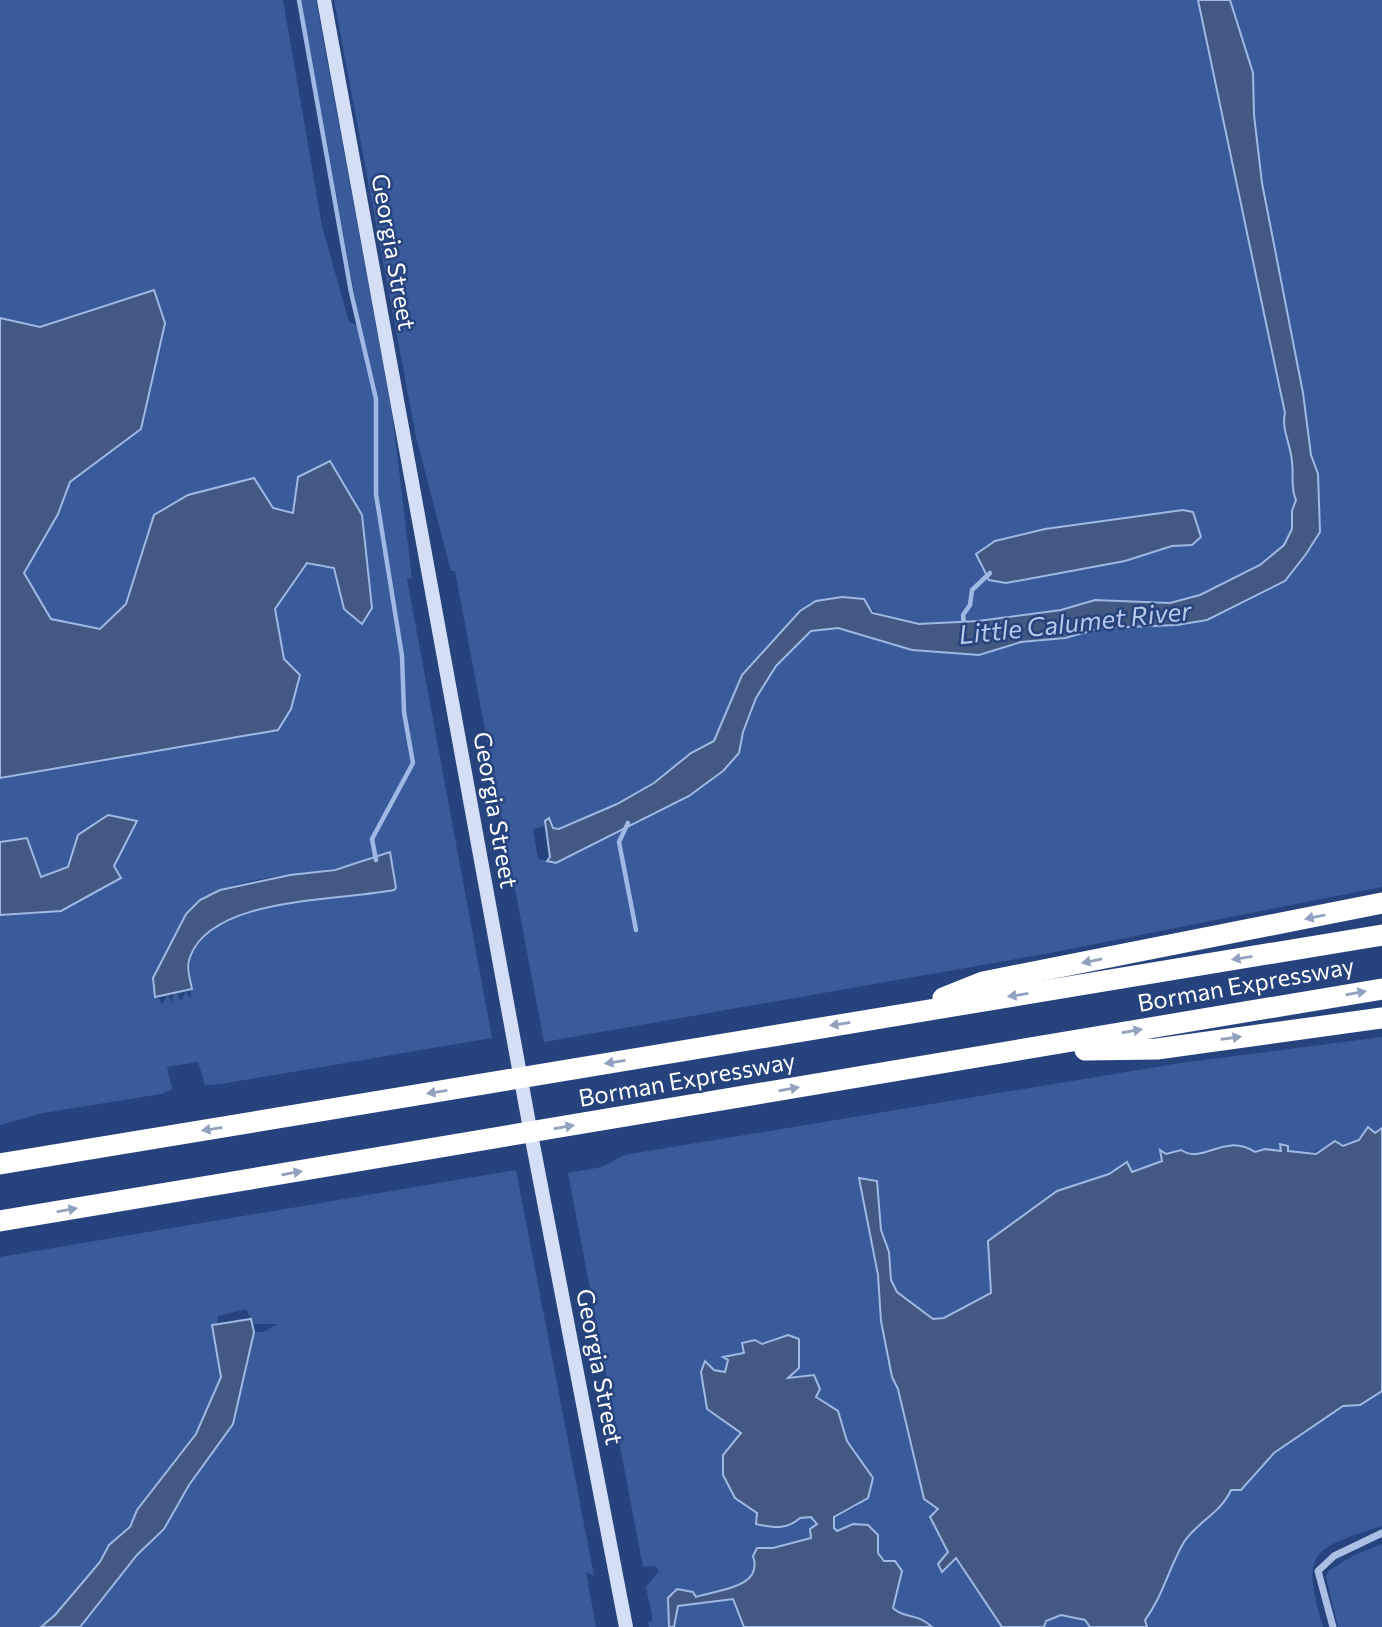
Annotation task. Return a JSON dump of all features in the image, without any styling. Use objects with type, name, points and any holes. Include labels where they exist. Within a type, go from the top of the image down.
[{"type":"highway","points":[[907,1013],[983,982],[1382,904]]},
{"type":"highway","name":"Borman Expressway","points":[[0,1164],[1382,935]]},
{"type":"highway","name":"Borman Expressway","points":[[0,1221],[1382,989]]},
{"type":"highway","points":[[1016,1051],[1157,1049],[1382,1018]]},
{"type":"street","name":"Georgia Street","points":[[324,0],[542,1192],[626,1627]]},
{"type":"street","points":[[1333,1627],[1318,1572],[1334,1556],[1382,1533]]},
{"type":"shaded area","points":[[0,0],[283,0],[322,226],[349,322],[360,326],[301,0],[316,0],[392,412],[412,578],[407,579],[492,1038],[221,1084],[205,1085],[198,1062],[167,1067],[172,1089],[161,1094],[43,1113],[0,1125],[0,915],[61,911],[120,878],[113,866],[136,821],[78,835],[68,867],[41,877],[27,839],[0,842],[0,778],[278,730],[284,659],[275,609],[307,563],[334,568],[344,609],[362,624],[372,608],[294,513],[273,508],[254,479],[188,495],[154,515],[126,604],[100,629],[51,619],[24,573],[58,514],[70,482],[141,429],[165,323],[154,291],[40,327],[0,318]],"holes":[[[375,855],[385,892],[303,900],[258,909],[224,921],[209,932],[190,956],[191,1000],[186,991],[181,1002],[177,993],[174,993],[172,1004],[168,994],[162,1005],[158,996],[155,996],[155,982],[159,971],[185,916],[207,898],[229,887],[352,864]]]},
{"type":"shaded area","points":[[334,0],[1198,0],[1285,413],[1296,500],[1292,527],[1283,546],[1265,563],[1240,578],[1206,593],[1171,602],[1096,600],[1040,614],[957,624],[902,621],[880,614],[864,602],[800,612],[742,675],[714,741],[691,753],[654,783],[617,804],[559,829],[545,822],[544,826],[533,829],[538,859],[547,861],[620,832],[689,796],[723,771],[739,753],[743,732],[756,698],[776,666],[811,631],[838,628],[912,650],[1000,647],[1065,638],[1101,628],[1177,625],[1320,532],[1318,474],[1311,455],[1303,393],[1262,183],[1254,115],[1253,73],[1230,0],[1382,0],[1382,887],[1045,954],[544,1042],[455,571],[451,571],[416,437]],"holes":[[[1183,510],[1196,540],[1192,545],[1172,546],[1125,561],[1006,583],[989,580],[979,565],[995,541],[1045,529]]]},
{"type":"shaded area","points":[[1382,1037],[1382,1128],[1343,1146],[1335,1141],[1308,1153],[1287,1150],[1280,1145],[1281,1151],[1265,1149],[1255,1152],[1233,1145],[1198,1154],[1181,1150],[1166,1154],[1160,1152],[1162,1161],[1132,1172],[1126,1162],[1109,1174],[1057,1191],[989,1241],[992,1293],[944,1318],[933,1319],[897,1292],[891,1280],[889,1252],[881,1231],[877,1181],[859,1179],[878,1275],[881,1321],[892,1377],[898,1389],[924,1498],[938,1509],[930,1517],[948,1552],[956,1557],[1002,1627],[932,1627],[898,1611],[893,1608],[902,1571],[884,1561],[853,1524],[837,1532],[834,1528],[834,1518],[856,1507],[857,1452],[847,1441],[838,1411],[787,1378],[788,1335],[762,1344],[743,1343],[744,1353],[724,1358],[728,1360],[725,1372],[701,1372],[707,1409],[741,1433],[723,1456],[735,1498],[757,1513],[757,1524],[772,1525],[811,1517],[817,1523],[811,1538],[773,1549],[757,1549],[753,1575],[741,1585],[668,1607],[669,1627],[649,1627],[648,1622],[653,1621],[646,1587],[659,1571],[655,1566],[643,1567],[568,1173],[602,1167],[624,1155],[1180,1063]]},
{"type":"shaded area","points":[[516,1170],[594,1576],[586,1572],[596,1627],[80,1627],[137,1555],[164,1529],[189,1485],[233,1424],[254,1332],[263,1332],[278,1324],[254,1324],[246,1309],[218,1316],[217,1325],[212,1326],[221,1377],[196,1434],[137,1510],[130,1527],[109,1545],[100,1562],[55,1615],[41,1627],[0,1627],[0,1257]]},
{"type":"shaded area","points":[[1382,1391],[1382,1526],[1339,1541],[1317,1557],[1313,1568],[1313,1583],[1323,1627],[1147,1627],[1145,1620],[1157,1601],[1184,1542],[1221,1505],[1231,1490],[1241,1490],[1274,1453],[1343,1405],[1360,1405]]},
{"type":"shaded area","points":[[1382,1544],[1382,1627],[1338,1627],[1326,1577],[1328,1571],[1354,1555]]},
{"type":"shaded area","points":[[733,1599],[744,1627],[674,1627],[678,1606]]},
{"type":"shaded area","points":[[1061,1615],[1085,1620],[1090,1627],[1044,1627],[1046,1621]]},
{"type":"water","name":"Little Calumet River","points":[[1198,0],[1230,0],[1253,73],[1254,115],[1262,183],[1303,393],[1311,455],[1318,474],[1320,532],[1306,554],[1285,581],[1207,620],[1177,625],[1101,628],[1065,638],[1021,642],[979,655],[912,650],[838,628],[811,631],[776,666],[756,698],[743,732],[739,753],[723,771],[689,796],[556,863],[547,861],[550,857],[545,821],[549,818],[553,828],[559,829],[617,804],[654,783],[691,753],[714,741],[742,675],[800,611],[816,601],[842,597],[864,599],[872,613],[919,624],[978,621],[1061,610],[1095,600],[1170,603],[1200,595],[1260,565],[1284,545],[1292,529],[1292,511],[1296,500],[1293,467],[1284,425],[1285,413]]},
{"type":"water","points":[[154,290],[165,323],[141,429],[70,482],[58,514],[24,573],[51,619],[100,629],[126,604],[154,515],[188,495],[254,478],[273,508],[293,513],[298,477],[330,461],[362,515],[372,608],[362,624],[344,609],[334,568],[307,563],[275,609],[284,659],[300,675],[291,709],[278,730],[0,778],[0,318],[40,327]]},
{"type":"water","points":[[1183,510],[1193,512],[1201,537],[1192,545],[1172,546],[1125,561],[1006,583],[989,580],[976,554],[995,541],[1045,529]]},
{"type":"water","points":[[108,815],[137,821],[114,866],[121,878],[61,911],[0,915],[0,842],[27,838],[41,877],[68,867],[78,835]]},
{"type":"water","points":[[390,852],[396,888],[394,890],[280,905],[224,922],[203,937],[190,957],[188,969],[192,989],[155,997],[153,978],[186,914],[200,900],[220,890],[290,875],[335,870]]},
{"type":"water","points":[[1368,1127],[1375,1133],[1382,1128],[1382,1391],[1360,1405],[1343,1406],[1274,1453],[1241,1490],[1231,1490],[1221,1505],[1184,1542],[1157,1601],[1145,1620],[1147,1627],[1090,1627],[1085,1620],[1061,1615],[1046,1621],[1044,1627],[1002,1627],[956,1558],[942,1572],[938,1564],[948,1552],[930,1517],[938,1509],[924,1499],[898,1389],[892,1377],[881,1321],[878,1275],[859,1178],[877,1181],[881,1230],[889,1252],[891,1280],[897,1292],[933,1319],[944,1318],[991,1293],[988,1241],[1057,1191],[1109,1174],[1127,1162],[1132,1172],[1162,1161],[1160,1150],[1166,1154],[1181,1150],[1198,1154],[1233,1145],[1255,1152],[1265,1149],[1281,1151],[1280,1144],[1288,1146],[1288,1151],[1316,1154],[1335,1141],[1343,1146],[1359,1140]]},
{"type":"water","points":[[251,1319],[254,1332],[233,1424],[189,1485],[164,1529],[137,1555],[80,1627],[41,1627],[55,1615],[100,1562],[109,1545],[130,1527],[137,1510],[196,1434],[221,1377],[212,1325]]},
{"type":"water","points":[[788,1335],[799,1339],[799,1368],[788,1378],[814,1375],[820,1389],[816,1397],[838,1411],[847,1441],[873,1478],[868,1498],[834,1517],[834,1528],[837,1531],[853,1524],[868,1525],[878,1535],[878,1553],[884,1561],[895,1561],[902,1571],[893,1608],[921,1619],[932,1627],[744,1627],[733,1599],[678,1606],[674,1627],[669,1627],[668,1598],[677,1589],[693,1592],[696,1597],[736,1586],[752,1575],[755,1567],[753,1556],[757,1548],[773,1548],[811,1538],[810,1529],[817,1524],[811,1517],[800,1518],[790,1525],[780,1527],[756,1524],[757,1513],[735,1498],[723,1475],[723,1455],[741,1433],[707,1409],[701,1372],[705,1361],[714,1370],[725,1372],[728,1360],[723,1357],[744,1353],[742,1343],[755,1340],[762,1344]]},
{"type":"waterway","points":[[299,0],[351,292],[376,399],[376,494],[402,656],[404,712],[413,763],[372,839],[376,860]]},
{"type":"waterway","name":"Little Calumet River","points":[[964,626],[963,615],[970,605],[972,590],[990,573]]},
{"type":"waterway","points":[[628,823],[619,842],[636,930]]}]
